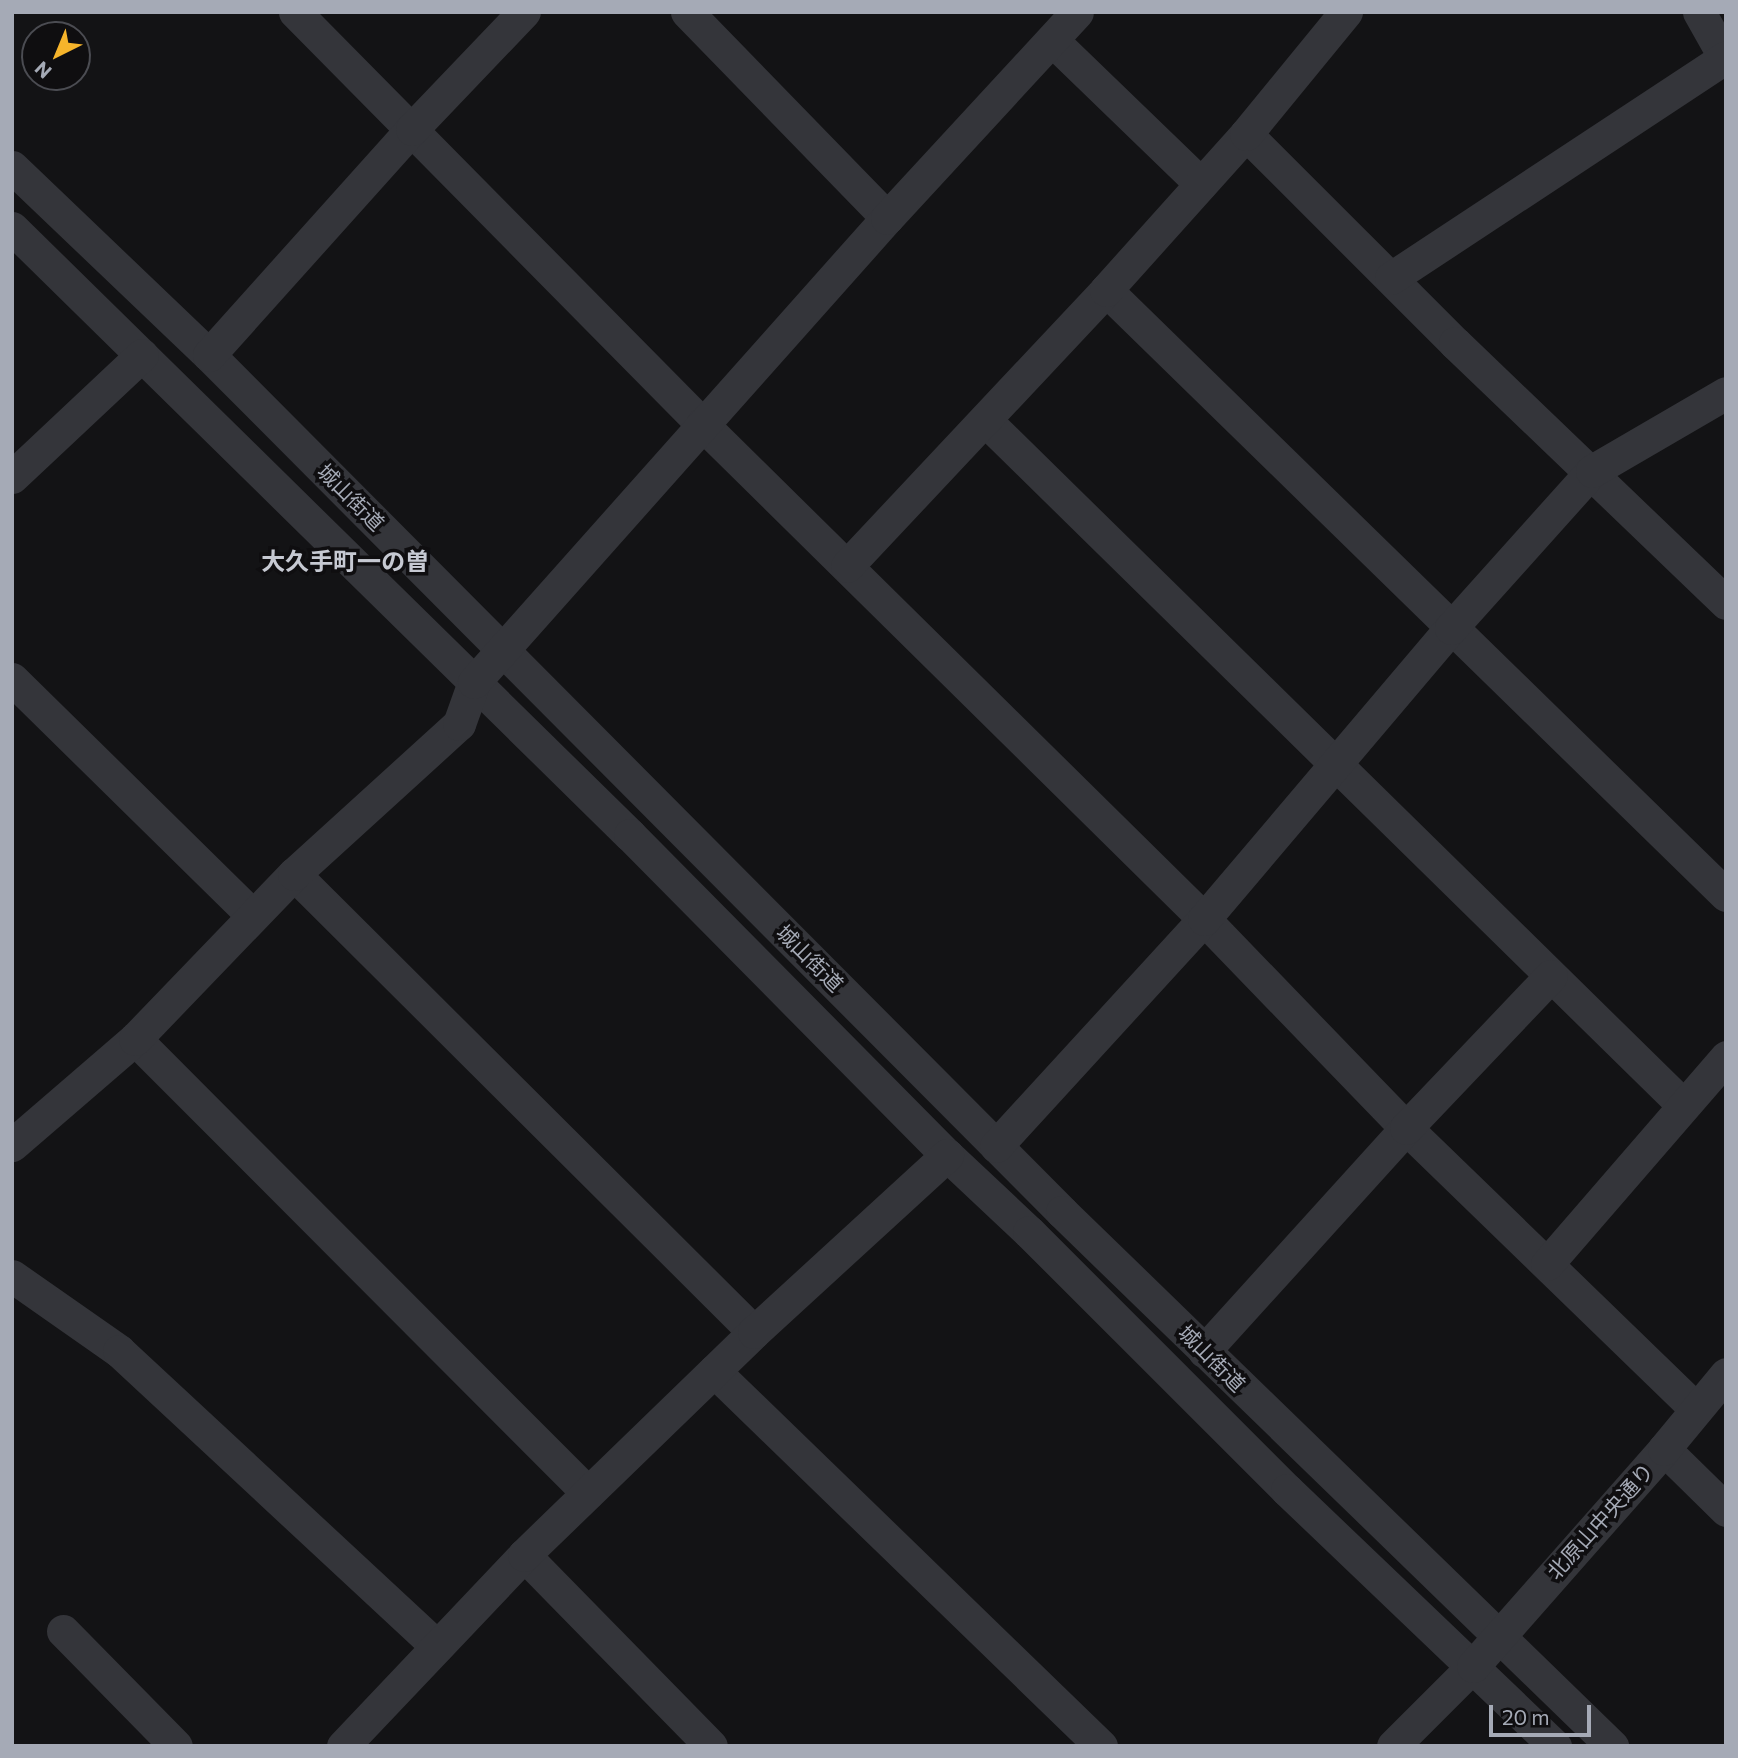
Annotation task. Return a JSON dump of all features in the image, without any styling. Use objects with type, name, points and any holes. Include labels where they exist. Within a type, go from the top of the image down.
[{"type":"street","points":[[295,12],[702,424],[1204,919],[1406,1128],[1696,1409]]},
{"type":"street","points":[[209,355],[412,129],[524,12]]},
{"type":"street","points":[[687,12],[887,218]]},
{"type":"street","points":[[12,1145],[135,1039],[294,874],[459,724],[474,682],[887,218],[1077,12]]},
{"type":"street","points":[[847,566],[1107,290],[1246,134],[1346,12]]},
{"type":"street","points":[[1391,278],[1725,59],[1699,12]]},
{"type":"street","points":[[1052,40],[1201,184]]},
{"type":"street","points":[[1246,134],[1455,343],[1592,471],[1726,603]]},
{"type":"street","name":"城山街道","points":[[12,167],[209,355],[996,1146],[1612,1746]]},
{"type":"street","name":"城山街道","points":[[12,228],[474,682],[1287,1490],[1555,1746]]},
{"type":"street","points":[[1107,290],[1726,895]]},
{"type":"street","points":[[12,477],[142,355]]},
{"type":"street","points":[[996,1146],[1204,919],[1451,628],[1592,471],[1726,393]]},
{"type":"street","points":[[985,419],[1683,1105]]},
{"type":"street","points":[[19,698],[252,915]]},
{"type":"street","points":[[294,874],[754,1332]]},
{"type":"street","points":[[1204,1351],[1406,1128],[1551,976]]},
{"type":"street","points":[[135,1039],[588,1493]]},
{"type":"street","points":[[1547,1264],[1726,1057]]},
{"type":"street","points":[[343,1746],[524,1555],[754,1332],[947,1155]]},
{"type":"street","points":[[12,1276],[120,1352],[437,1647]]},
{"type":"street","points":[[715,1371],[1101,1746]]},
{"type":"street","name":"北原山中央通り","points":[[1393,1746],[1473,1666],[1664,1450],[1726,1374]]},
{"type":"street","points":[[1664,1450],[1726,1510]]},
{"type":"street","points":[[524,1555],[711,1746]]},
{"type":"street","points":[[63,1631],[176,1746]]},
{"type":"district","name":"大久手町一の曽","points":[[345,561]]}]
